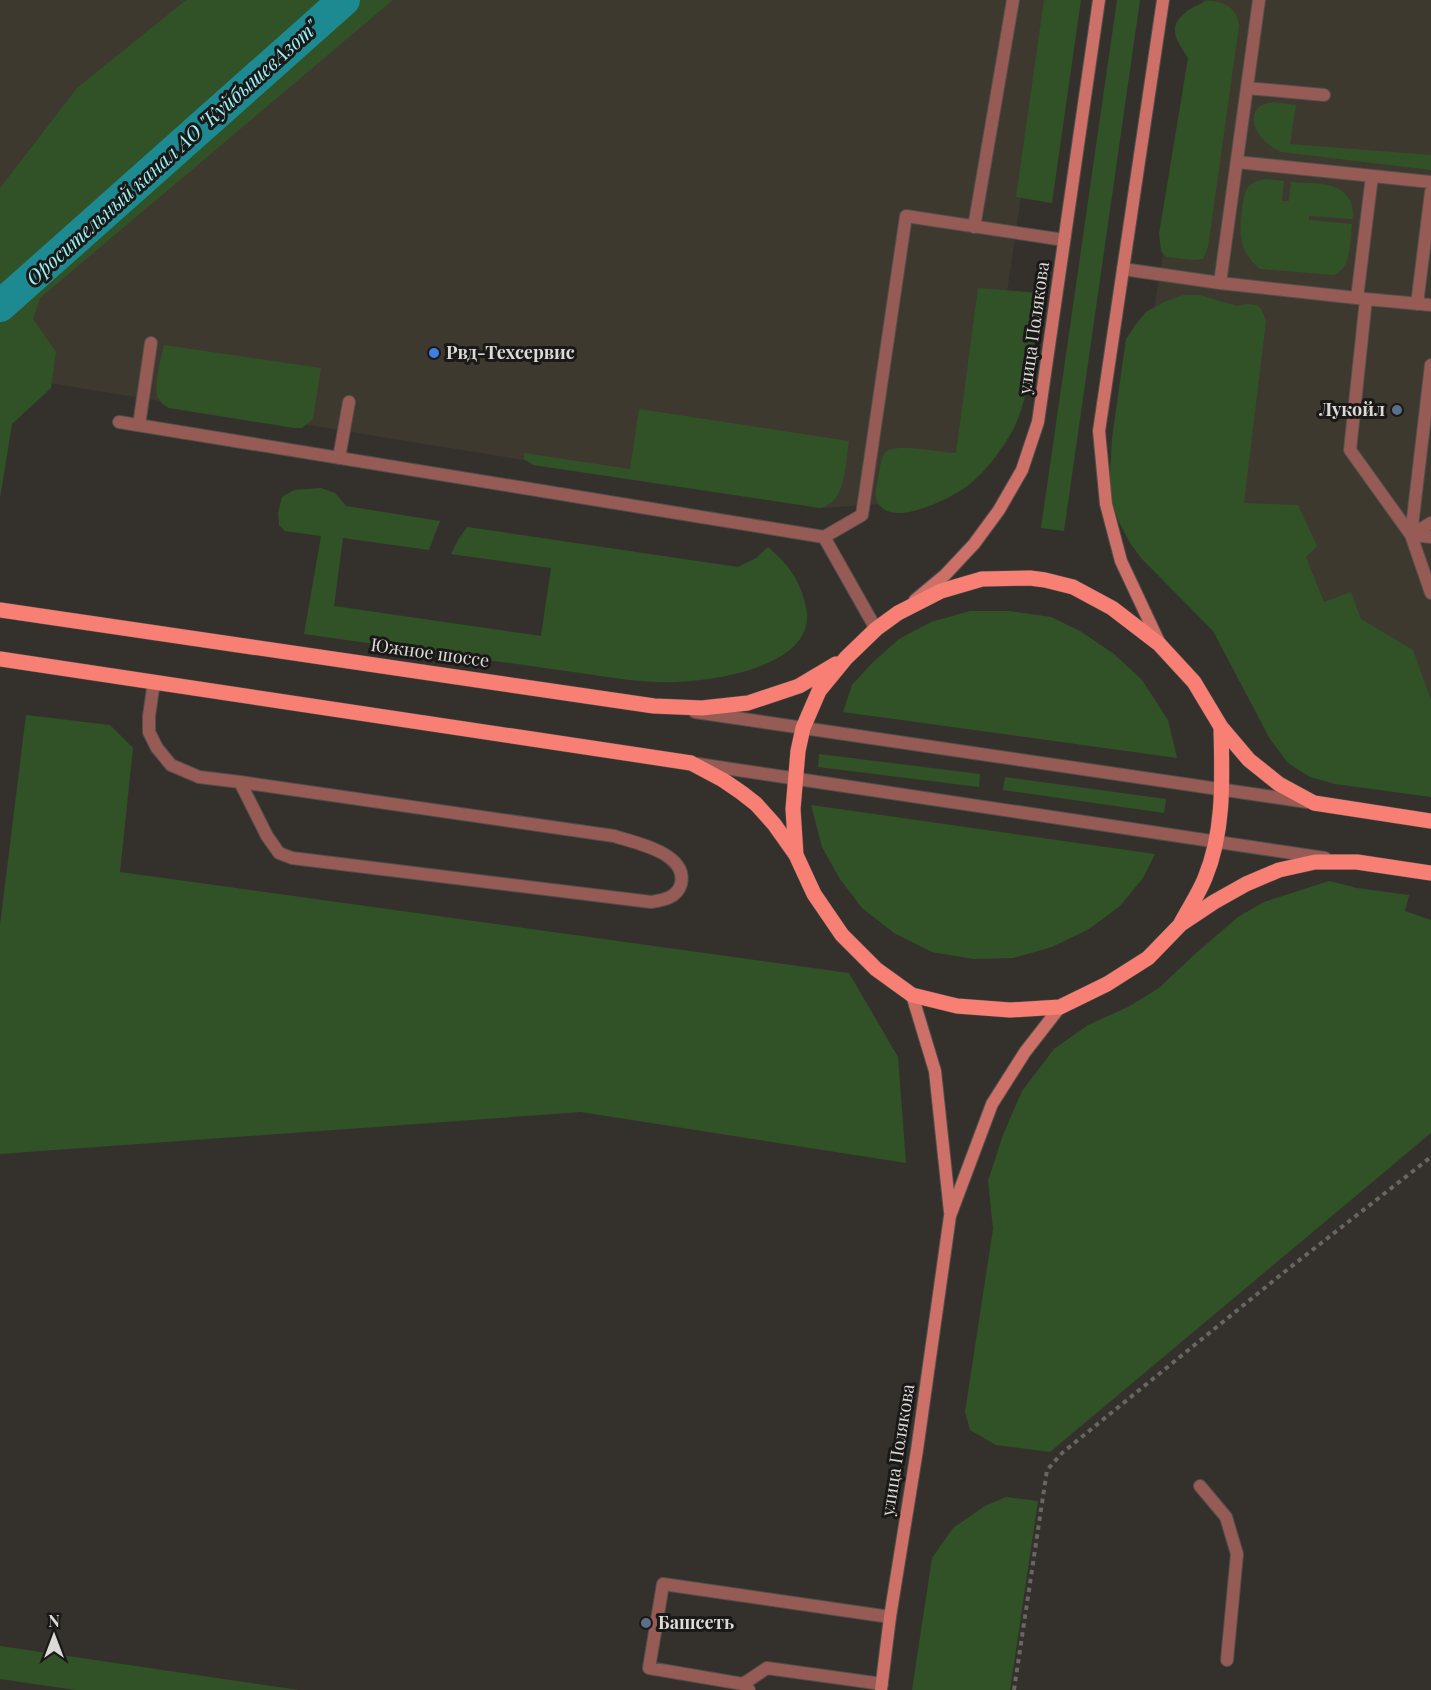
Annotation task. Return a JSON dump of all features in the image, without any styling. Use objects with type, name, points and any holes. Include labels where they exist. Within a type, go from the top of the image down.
[{"type":"main road","name":"улица Полякова","points":[[898,613],[945,575],[974,544],[999,510],[1022,470],[1038,422],[1100,0]]},
{"type":"main road","points":[[1159,644],[1121,561],[1106,504],[1099,431],[1163,0]]},
{"type":"main road","name":"Южное шоссе","points":[[796,855],[792,809],[795,778],[803,728],[819,692],[846,658],[876,629],[898,613],[941,591],[982,579],[1030,578],[1074,587],[1112,608],[1159,644],[1194,682],[1221,727],[1249,760],[1280,784],[1314,803],[1431,821]]},
{"type":"main road","name":"Южное шоссе","points":[[0,610],[654,706],[702,708],[748,703],[799,686],[846,658]]},
{"type":"main road","name":"Южное шоссе","points":[[0,659],[691,763],[723,780],[756,804],[774,824],[796,855],[813,894],[842,935],[876,969],[912,995],[957,1006],[1010,1010],[1060,1006],[1107,984],[1148,958],[1181,924],[1214,902],[1246,884],[1279,870],[1315,862],[1357,862],[1431,873]]},
{"type":"main road","name":"Южное шоссе","points":[[1181,924],[1205,878],[1216,841],[1222,790],[1221,727]]},
{"type":"main road","name":"улица Полякова","points":[[912,995],[935,1071],[950,1216]]},
{"type":"main road","name":"улица Полякова","points":[[881,1687],[950,1216],[992,1104],[1024,1052],[1060,1006]]},
{"type":"lane","points":[[974,227],[1013,0]]},
{"type":"lane","points":[[1220,283],[1259,0]]},
{"type":"lane","points":[[1247,88],[1324,95]]},
{"type":"lane","points":[[1236,162],[1431,182]]},
{"type":"lane","points":[[1372,176],[1350,450],[1411,535],[1431,593]]},
{"type":"lane","points":[[1417,304],[1431,192]]},
{"type":"lane","points":[[118,422],[824,537],[862,514],[906,216],[1065,240]]},
{"type":"lane","points":[[1123,268],[1220,283],[1431,305]]},
{"type":"lane","points":[[139,425],[151,343]]},
{"type":"lane","points":[[1411,535],[1431,365]]},
{"type":"lane","points":[[339,458],[349,402]]},
{"type":"lane","points":[[1411,535],[1431,523]]},
{"type":"lane","points":[[1411,535],[1431,537]]},
{"type":"lane","points":[[824,537],[876,629]]},
{"type":"lane","points":[[154,682],[149,732],[157,748],[171,765],[199,777],[240,782],[615,836],[650,847],[672,858],[681,870],[681,883],[677,893],[666,899],[651,902],[292,858],[279,853],[267,836],[240,782]]},
{"type":"lane","points":[[654,706],[1314,803]]},
{"type":"lane","points":[[691,763],[1357,862]]},
{"type":"lane","points":[[1200,1486],[1226,1517],[1236,1554],[1227,1660]]},
{"type":"lane","points":[[881,1687],[767,1668],[746,1687],[649,1668],[663,1584],[890,1617]]},
{"type":"path","points":[[1014,1690],[1047,1470],[1080,1438],[1283,1273],[1431,1157]]},
{"type":"shaded area","points":[[0,0],[1050,0],[980,475],[939,493],[898,503],[820,508],[0,375]]},
{"type":"shaded area","points":[[1203,0],[1431,0],[1431,787],[1136,424]]},
{"type":"green space","points":[[186,0],[393,0],[40,298],[33,319],[56,352],[51,388],[12,424],[0,498],[0,188],[77,88]]},
{"type":"green space","points":[[1044,0],[1081,0],[1052,203],[1016,197]]},
{"type":"green space","points":[[1117,0],[1140,0],[1064,531],[1041,528]]},
{"type":"green space","points":[[1207,1],[1229,6],[1236,14],[1239,26],[1208,247],[1203,259],[1194,260],[1166,257],[1161,251],[1159,234],[1188,58],[1177,39],[1175,27],[1185,12]]},
{"type":"green space","points":[[1272,102],[1296,105],[1290,144],[1431,155],[1431,170],[1281,152],[1261,137],[1255,126],[1256,110]]},
{"type":"green space","points":[[1266,179],[1284,181],[1282,201],[1289,201],[1291,182],[1323,184],[1342,191],[1348,197],[1352,206],[1353,219],[1309,216],[1309,220],[1352,224],[1349,253],[1340,271],[1334,275],[1260,269],[1253,263],[1242,242],[1243,203],[1249,186]]},
{"type":"green space","points":[[978,288],[1039,293],[1028,385],[1017,420],[1002,448],[970,484],[922,509],[894,513],[884,509],[877,501],[876,493],[881,462],[885,453],[898,448],[907,448],[956,453]]},
{"type":"green space","points":[[1183,295],[1200,295],[1237,306],[1257,305],[1262,310],[1266,321],[1244,503],[1298,505],[1317,546],[1306,557],[1324,602],[1351,592],[1361,619],[1413,650],[1431,700],[1431,797],[1335,784],[1310,777],[1288,763],[1270,739],[1213,631],[1142,559],[1130,543],[1118,520],[1110,496],[1110,474],[1112,438],[1126,339],[1146,312]]},
{"type":"green space","points":[[164,345],[321,368],[313,419],[302,428],[294,428],[169,408],[158,398],[156,387]]},
{"type":"green space","points":[[639,409],[849,441],[840,490],[829,504],[820,508],[533,465],[524,459],[524,453],[630,469]]},
{"type":"green space","points":[[321,488],[335,493],[346,506],[440,521],[429,550],[343,538],[334,606],[541,636],[551,568],[451,554],[467,527],[738,567],[756,558],[768,547],[788,567],[797,581],[806,607],[806,627],[797,643],[781,656],[760,666],[714,678],[669,682],[629,680],[304,634],[321,536],[285,531],[279,525],[278,513],[282,497],[294,490]]},
{"type":"green space","points":[[970,611],[1010,611],[1051,617],[1080,631],[1114,654],[1142,680],[1168,720],[1177,758],[843,712],[852,685],[899,639],[931,622]]},
{"type":"green space","points":[[26,715],[110,725],[133,748],[120,872],[849,973],[898,1057],[906,1163],[581,1112],[0,1154],[0,925]]},
{"type":"green space","points":[[819,754],[980,774],[979,787],[818,767]]},
{"type":"green space","points":[[1005,777],[1166,799],[1164,813],[1003,790]]},
{"type":"green space","points":[[811,805],[1155,854],[1143,878],[1120,906],[1089,929],[1052,947],[1013,958],[973,959],[932,952],[894,933],[862,908],[840,879],[822,847]]},
{"type":"green space","points":[[1329,881],[1357,888],[1409,895],[1405,911],[1431,920],[1431,1133],[1050,1452],[996,1445],[970,1430],[965,1412],[993,1229],[988,1181],[1003,1135],[1022,1091],[1054,1049],[1088,1025],[1128,1007],[1159,988],[1238,917],[1264,902]]},
{"type":"green space","points":[[1006,1497],[1038,1501],[1010,1690],[912,1690],[932,1558],[953,1528],[985,1506]]},
{"type":"green space","points":[[0,1646],[299,1690],[76,1690],[0,1679]]},
{"type":"waterway","name":"Оросительный канал АО \"КуйбышевАзот\"","points":[[0,306],[344,0]]},
{"type":"place","name":"Рвд-Техсервис","points":[[434,353]]},
{"type":"place","name":"Лукойл","points":[[1397,410]]},
{"type":"place","name":"Башсеть","points":[[646,1623]]}]
